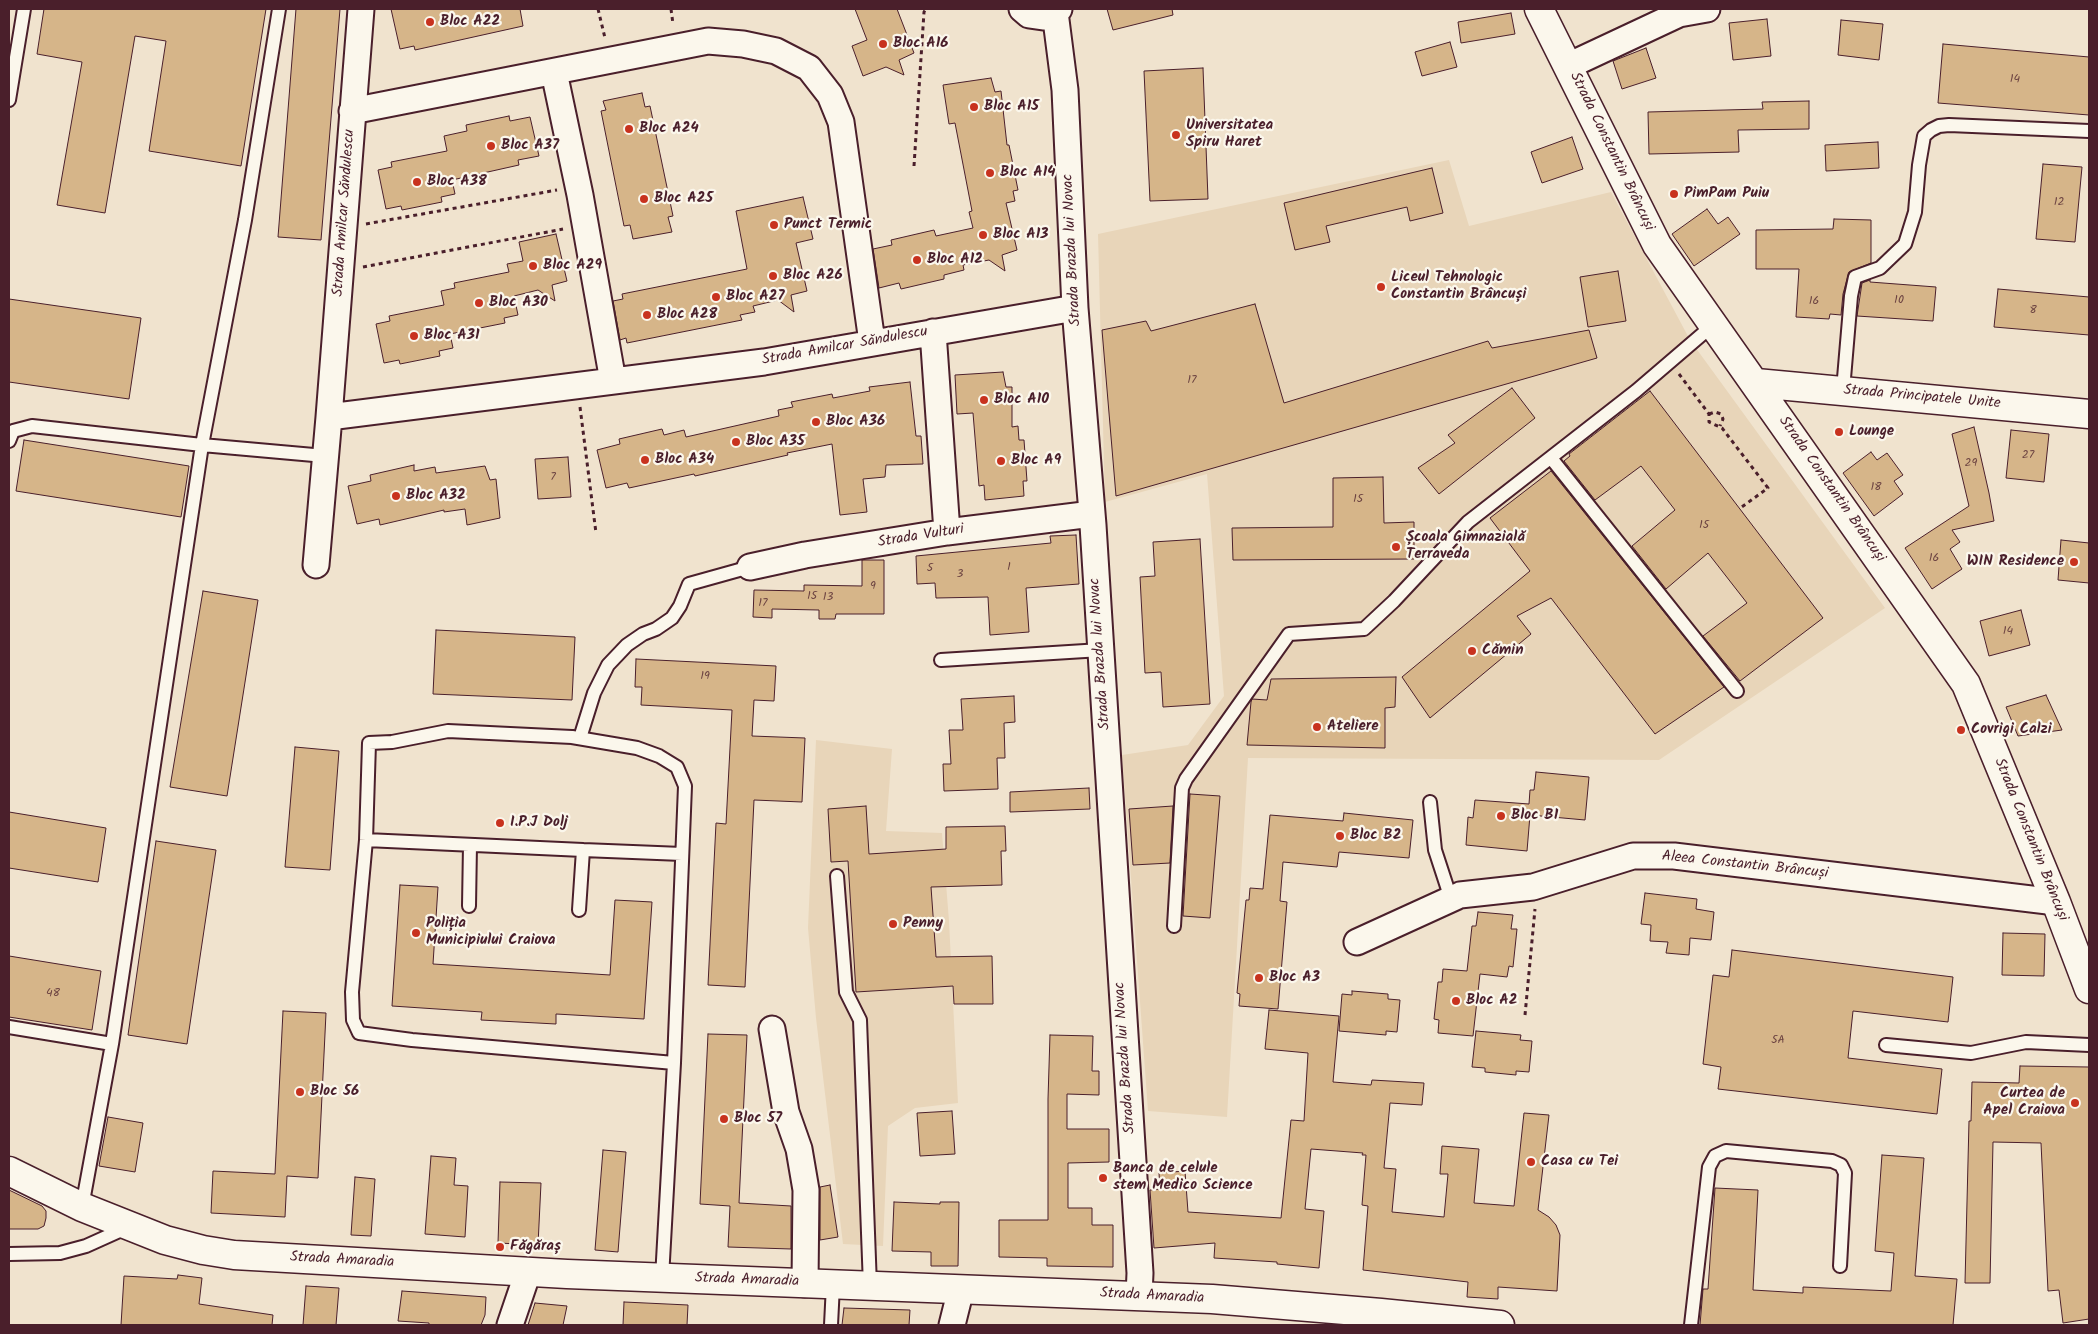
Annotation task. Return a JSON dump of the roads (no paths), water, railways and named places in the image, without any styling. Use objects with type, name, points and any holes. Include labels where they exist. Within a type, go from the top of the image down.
[{"type":"main road","name":"Strada Constantin Brâncuși","points":[[1539,9],[1657,244],[1966,684],[2056,902],[2089,989]]},
{"type":"main road","name":"Strada Principatele Unite","points":[[1756,383],[2089,414]]},
{"type":"main road","name":"Strada Amaradia","points":[[9,1171],[82,1207],[165,1240],[194,1248],[234,1255],[528,1272],[1212,1299],[1500,1325]]},
{"type":"street","name":"Strada Amilcar Săndulescu","points":[[316,565],[361,9]]},
{"type":"street","points":[[1022,9],[1036,17],[1043,17],[1057,10]]},
{"type":"street","points":[[1568,66],[1679,14],[1706,9]]},
{"type":"street","name":"Strada Brazda lui Novac","points":[[1057,10],[1065,90],[1075,308],[1101,650],[1140,1273],[1139,1296]]},
{"type":"street","points":[[352,111],[708,41],[743,44],[776,51],[808,68],[830,95],[841,122],[872,342]]},
{"type":"street","points":[[554,72],[578,186],[613,381]]},
{"type":"street","name":"Strada Amilcar Săndulescu","points":[[329,417],[764,362],[1075,308]]},
{"type":"street","points":[[933,332],[947,532]]},
{"type":"street","name":"Strada Vulturi","points":[[750,566],[947,532],[1092,514]]},
{"type":"street","name":"Aleea Constantin Brâncuși","points":[[1357,942],[1460,895],[1537,886],[1633,856],[1674,856],[2056,902]]},
{"type":"street","points":[[772,1029],[786,1112],[799,1149],[806,1190],[805,1284]]},
{"type":"street","points":[[510,1325],[528,1272]]},
{"type":"street","points":[[952,1325],[961,1288]]},
{"type":"lane","points":[[9,100],[24,9]]},
{"type":"lane","points":[[82,1207],[112,1044],[202,445],[245,220],[279,9]]},
{"type":"lane","points":[[1843,390],[1850,304],[1855,277],[1880,268],[1905,244],[1915,212],[1919,165],[1924,136],[1930,130],[1939,126],[1949,125],[2089,131]]},
{"type":"lane","points":[[1174,926],[1182,788],[1186,779],[1289,634],[1364,629],[1406,588],[1468,522],[1636,391],[1714,325]]},
{"type":"lane","points":[[10,434],[32,426],[202,445],[325,456]]},
{"type":"lane","points":[[1551,458],[1737,691]]},
{"type":"lane","points":[[580,738],[594,692],[608,665],[627,645],[672,618],[680,606],[689,584],[750,566]]},
{"type":"lane","points":[[941,660],[1101,650]]},
{"type":"lane","points":[[662,1278],[674,1063],[685,786],[677,767],[659,756],[637,748],[580,738],[448,731],[392,742],[369,743],[366,840],[352,992],[353,1020],[360,1033],[412,1040],[674,1063]]},
{"type":"lane","points":[[1430,802],[1435,850],[1451,899]]},
{"type":"lane","points":[[366,840],[682,854]]},
{"type":"lane","points":[[469,906],[470,845]]},
{"type":"lane","points":[[579,910],[583,850]]},
{"type":"lane","points":[[836,876],[846,992],[860,1020],[870,1286]]},
{"type":"lane","points":[[9,1027],[112,1044]]},
{"type":"lane","points":[[1886,1045],[1971,1053],[2026,1042],[2089,1046]]},
{"type":"lane","points":[[1691,1325],[1709,1166],[1715,1156],[1726,1151],[1832,1161],[1841,1165],[1845,1173],[1840,1266]]},
{"type":"lane","points":[[9,1254],[60,1253],[86,1246],[130,1226]]},
{"type":"lane","points":[[831,1325],[833,1285]]},
{"type":"place","name":"Bloc A22","points":[[430,22]]},
{"type":"place","name":"Bloc A16","points":[[883,44]]},
{"type":"place","name":"Bloc A15","points":[[974,107]]},
{"type":"place","name":"Bloc A24","points":[[629,129]]},
{"type":"place","name":"Universitatea Spiru Haret","points":[[1176,135]]},
{"type":"place","name":"Bloc A37","points":[[491,146]]},
{"type":"place","name":"Bloc A14","points":[[990,173]]},
{"type":"place","name":"Bloc A38","points":[[417,182]]},
{"type":"place","name":"PimPam Puiu","points":[[1674,194]]},
{"type":"place","name":"Bloc A25","points":[[644,199]]},
{"type":"place","name":"Punct Termic","points":[[774,225]]},
{"type":"place","name":"Bloc A13","points":[[983,235]]},
{"type":"place","name":"Bloc A12","points":[[917,260]]},
{"type":"place","name":"Bloc A29","points":[[533,266]]},
{"type":"place","name":"Bloc A26","points":[[773,276]]},
{"type":"place","name":"Liceul Tehnologic Constantin Brâncuși","points":[[1381,287]]},
{"type":"place","name":"Bloc A27","points":[[716,297]]},
{"type":"place","name":"Bloc A30","points":[[479,303]]},
{"type":"place","name":"Bloc A28","points":[[647,315]]},
{"type":"place","name":"Bloc A31","points":[[414,336]]},
{"type":"place","name":"Bloc A10","points":[[984,400]]},
{"type":"place","name":"Bloc A36","points":[[816,422]]},
{"type":"place","name":"Lounge","points":[[1839,432]]},
{"type":"place","name":"Bloc A35","points":[[736,442]]},
{"type":"place","name":"Bloc A34","points":[[645,460]]},
{"type":"place","name":"Bloc A9","points":[[1001,461]]},
{"type":"place","name":"Bloc A32","points":[[396,496]]},
{"type":"place","name":"Școala Gimnazială Terraveda","points":[[1396,547]]},
{"type":"place","name":"WIN Residence","points":[[2074,562]]},
{"type":"place","name":"Cămin","points":[[1472,651]]},
{"type":"place","name":"Ateliere","points":[[1317,727]]},
{"type":"place","name":"Covrigi Calzi","points":[[1961,730]]},
{"type":"place","name":"Bloc B1","points":[[1501,816]]},
{"type":"place","name":"I.P.J Dolj","points":[[500,823]]},
{"type":"place","name":"Bloc B2","points":[[1340,836]]},
{"type":"place","name":"Penny","points":[[893,924]]},
{"type":"place","name":"Poliția Municipiului Craiova","points":[[416,933]]},
{"type":"place","name":"Bloc A3","points":[[1259,978]]},
{"type":"place","name":"Bloc A2","points":[[1456,1001]]},
{"type":"place","name":"Bloc 56","points":[[300,1092]]},
{"type":"place","name":"Curtea de Apel Craiova","points":[[2075,1103]]},
{"type":"place","name":"Bloc 57","points":[[724,1119]]},
{"type":"place","name":"Casa cu Tei","points":[[1531,1162]]},
{"type":"place","name":"Banca de celule stem Medico Science","points":[[1103,1178]]},
{"type":"place","name":"Făgăraș","points":[[500,1247]]}]
